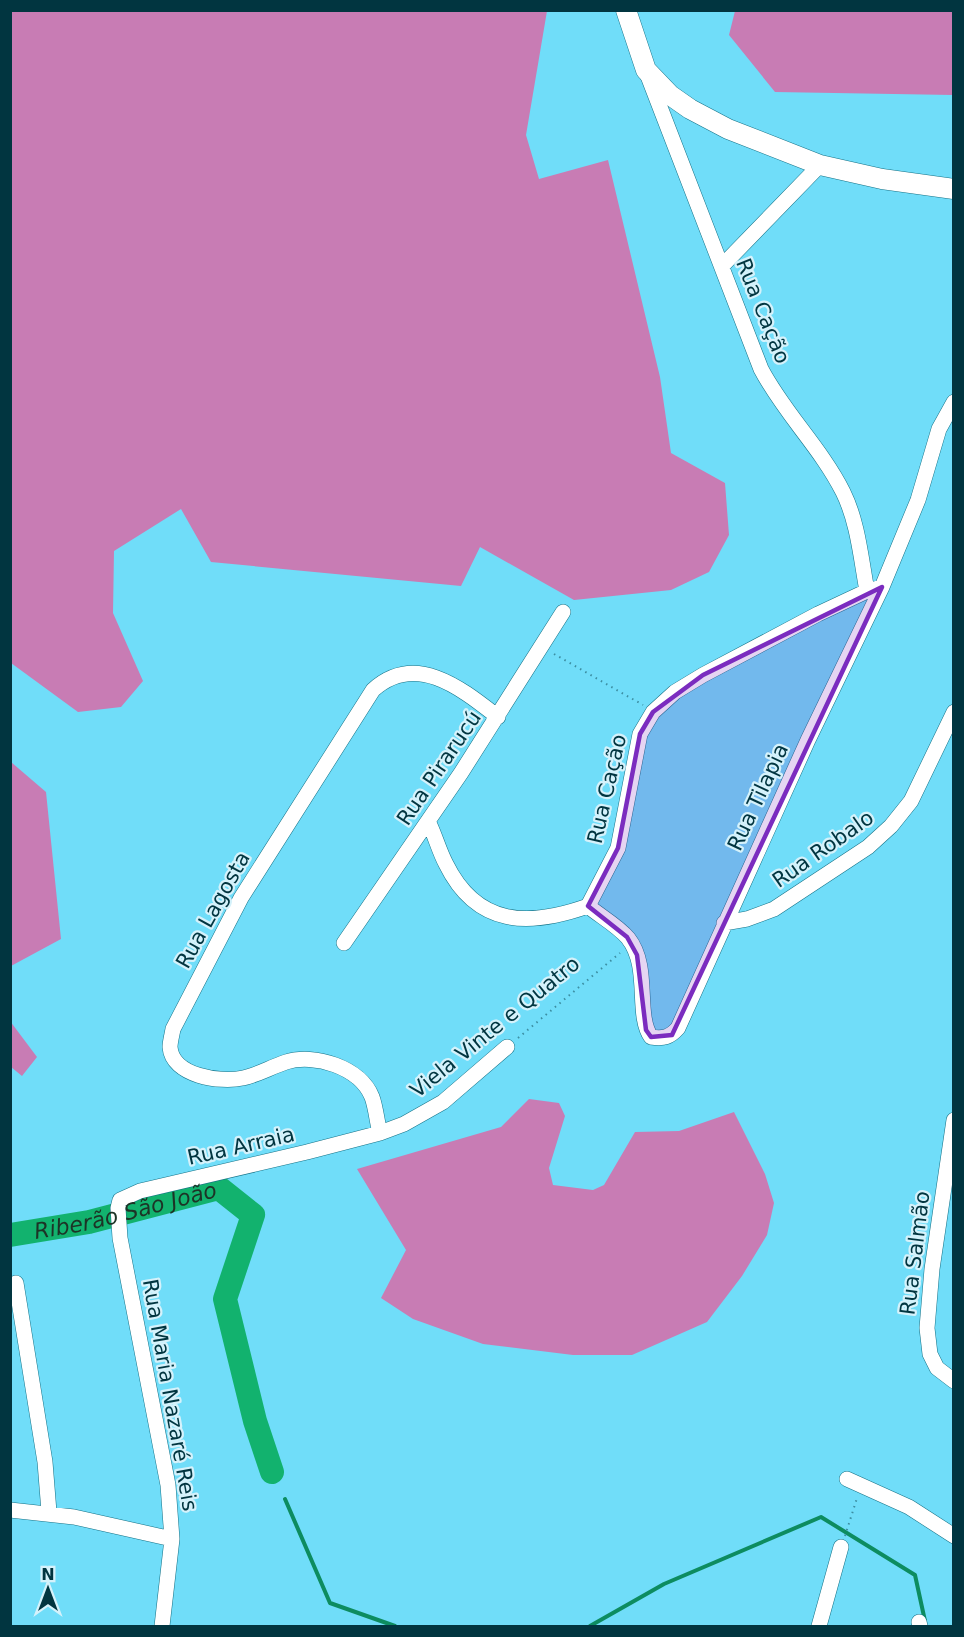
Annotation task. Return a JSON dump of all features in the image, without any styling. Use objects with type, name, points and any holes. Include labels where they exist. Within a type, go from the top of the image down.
[{"type":"street","points":[[626,10],[646,70],[670,95],[690,109],[728,129],[820,165],[882,179],[954,189]]},
{"type":"street","name":"Rua Cação","points":[[646,70],[761,369],[773,391],[829,467],[845,495],[858,541],[867,591]]},
{"type":"street","points":[[722,266],[820,165]]},
{"type":"street","name":"Rua Tilapia","points":[[632,944],[642,980],[646,1030],[651,1037],[662,1039],[672,1035],[678,1028],[808,740],[882,587],[918,500],[939,429],[954,402]]},
{"type":"street","name":"Rua Cação","points":[[588,906],[618,848],[640,734],[652,711],[675,692],[703,675],[867,591],[882,587]]},
{"type":"street","name":"Rua Pirarucú","points":[[344,943],[498,717],[562,612]]},
{"type":"street","name":"Rua Lagosta","points":[[380,1133],[372,1096],[364,1085],[332,1062],[309,1058],[287,1061],[243,1078],[206,1079],[180,1065],[173,1057],[170,1046],[173,1029],[241,898],[309,787],[374,690],[386,678],[410,672],[429,675],[464,690],[498,717]]},
{"type":"street","name":"Rua Robalo","points":[[724,923],[747,919],[774,909],[868,847],[891,826],[911,801],[954,712]]},
{"type":"street","points":[[428,821],[446,864],[460,887],[481,908],[506,917],[537,920],[588,906],[627,937],[632,944]]},
{"type":"street","name":"Viela Vinte e Quatro","points":[[380,1133],[404,1124],[443,1102],[507,1047]]},
{"type":"street","name":"Rua Salmão","points":[[954,1120],[932,1269],[927,1328],[933,1361],[937,1368],[954,1381]]},
{"type":"street","name":"Rua Arraia","points":[[118,1208],[120,1200],[140,1191],[380,1133]]},
{"type":"street","name":"Rua Maria Nazaré Reis","points":[[118,1208],[120,1238],[168,1485],[172,1539],[162,1626]]},
{"type":"street","points":[[16,1283],[45,1462],[49,1512]]},
{"type":"street","points":[[854,1482],[909,1506],[954,1536]]},
{"type":"street","points":[[10,1510],[49,1512],[172,1539]]},
{"type":"street","points":[[819,1626],[842,1543]]},
{"type":"path","points":[[542,646],[652,711]]},
{"type":"path","name":"Viela Vinte e Quatro","points":[[507,1047],[632,944]]},
{"type":"path","points":[[842,1543],[849,1522],[854,1482]]},
{"type":"highlighted area","points":[[882,587],[672,1035],[651,1037],[646,1030],[637,955],[627,937],[588,906],[618,848],[640,734],[653,712],[703,675]]},
{"type":"shaded area","points":[[11,10],[547,11],[526,135],[539,179],[608,160],[660,377],[671,453],[725,483],[729,535],[709,572],[671,590],[574,600],[480,547],[461,586],[211,562],[181,509],[114,551],[113,613],[143,681],[121,707],[78,712],[11,663]]},
{"type":"shaded area","points":[[735,11],[953,11],[953,95],[775,92],[729,35]]},
{"type":"shaded area","points":[[11,762],[46,792],[61,939],[11,966]]},
{"type":"shaded area","points":[[10,1021],[37,1057],[22,1076],[11,1067]]},
{"type":"shaded area","points":[[529,1099],[559,1103],[565,1116],[549,1168],[553,1185],[593,1190],[604,1185],[635,1132],[679,1131],[734,1112],[765,1174],[774,1203],[767,1235],[742,1276],[707,1322],[632,1355],[573,1355],[483,1344],[413,1319],[381,1298],[406,1250],[357,1169],[501,1127]]},
{"type":"waterway","name":"Riberão São João","points":[[10,1235],[89,1222],[219,1188],[253,1215],[225,1299],[255,1421],[272,1472]]},
{"type":"waterway","points":[[285,1499],[330,1603],[395,1626]]},
{"type":"waterway","points":[[590,1626],[664,1584],[821,1517],[915,1575],[925,1621]]}]
